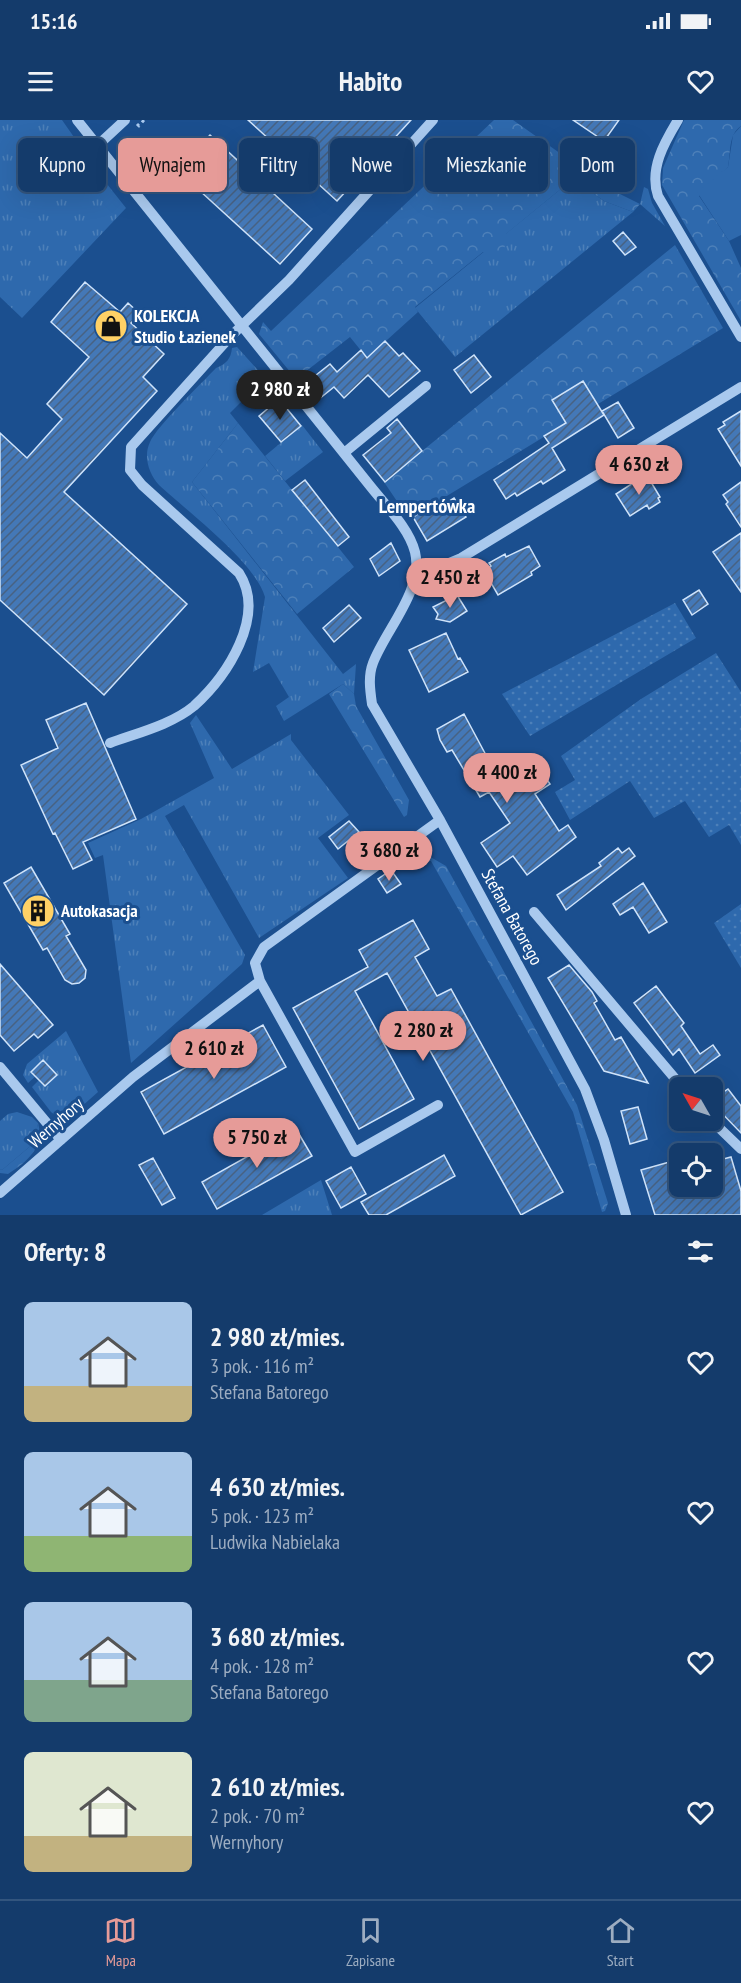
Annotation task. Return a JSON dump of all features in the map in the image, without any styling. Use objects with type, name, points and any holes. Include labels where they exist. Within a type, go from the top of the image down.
[{"type":"street","points":[[77,120],[91,138]]},
{"type":"street","points":[[106,138],[125,120]]},
{"type":"street","points":[[110,743],[163,723],[193,706],[234,655],[250,604],[248,586],[239,573],[142,485],[130,470],[131,447],[139,435],[241,327],[290,280],[434,120]]},
{"type":"street","points":[[678,120],[659,158],[654,184],[658,196],[741,337]]},
{"type":"street","points":[[106,157],[400,525],[413,545],[417,569],[437,568],[461,558],[741,387]]},
{"type":"street","points":[[344,453],[426,386]]},
{"type":"street","name":"Stefana Batorego","points":[[417,569],[411,590],[372,664],[369,684],[372,704],[440,820],[585,1089],[604,1140],[626,1215]]},
{"type":"street","points":[[438,1105],[355,1152],[260,981],[255,963],[264,947],[440,820]]},
{"type":"street","name":"Stefana Batorego","points":[[534,912],[674,1077]]},
{"type":"street","name":"Wernyhory","points":[[1,1190],[133,1077],[260,981]]},
{"type":"street","points":[[0,1067],[61,1140]]},
{"type":"street","points":[[722,1131],[741,1149]]},
{"type":"green space","points":[[0,120],[62,120],[75,138],[18,138],[18,192],[106,192],[106,183],[126,208],[22,318],[0,297]]},
{"type":"green space","points":[[494,120],[513,120],[538,138],[475,138]]},
{"type":"green space","points":[[684,120],[741,120],[741,126],[732,139],[728,167],[699,196],[729,241],[741,268],[741,321],[662,185],[663,168]]},
{"type":"green space","points":[[741,126],[741,235],[729,241],[697,192],[728,167],[733,135]]},
{"type":"green space","points":[[548,145],[560,153],[560,190],[506,234],[504,254],[483,252],[415,307],[418,312],[367,358],[350,337],[296,379],[259,334],[263,322],[271,331],[425,185],[425,192],[548,192]]},
{"type":"green space","points":[[644,187],[648,189],[652,203],[665,226],[640,204]]},
{"type":"green space","points":[[560,190],[560,192],[591,192],[604,201],[633,212],[455,357],[415,308]]},
{"type":"green space","points":[[591,192],[616,192],[640,204],[633,212],[604,201]]},
{"type":"green space","points":[[675,245],[723,328],[409,519],[384,482]]},
{"type":"green space","points":[[237,347],[265,378],[230,413],[238,423],[192,482],[343,674],[356,664],[354,694],[343,684],[284,721],[276,706],[289,697],[269,663],[253,672],[265,597],[259,583],[235,553],[159,485],[152,476],[147,459],[150,442],[161,426],[216,368],[227,361],[232,348]]},
{"type":"green space","points":[[238,423],[354,567],[297,614],[192,482]]},
{"type":"green space","points":[[302,425],[323,452],[285,481],[265,456]]},
{"type":"green space","points":[[675,603],[696,638],[530,736],[502,694]]},
{"type":"green space","points":[[716,653],[741,692],[741,845],[729,825],[709,837],[685,801],[654,818],[630,781],[570,820],[555,792],[575,780],[561,756],[641,699]]},
{"type":"green space","points":[[343,684],[354,694],[356,706],[409,800],[407,815],[404,817],[329,694]]},
{"type":"green space","points":[[196,715],[232,769],[291,734],[291,740],[349,815],[318,838],[348,878],[259,938],[184,805],[165,816],[245,955],[242,964],[131,1063],[103,855],[95,858],[88,843],[141,819],[214,778],[190,723]]},
{"type":"green space","points":[[427,855],[446,866],[577,1105],[608,1203],[605,1211],[602,1212],[573,1112],[431,861],[407,864]]},
{"type":"green space","points":[[741,904],[741,968],[714,923]]},
{"type":"green space","points":[[66,1031],[98,1092],[64,1122],[51,1112],[32,1087],[39,1080],[45,1086],[57,1075],[43,1060],[32,1071],[36,1076],[28,1083],[23,1075],[27,1064]]},
{"type":"green space","points":[[17,1112],[32,1117],[38,1123],[34,1143],[2,1170],[0,1169],[0,1121],[8,1114]]},
{"type":"green space","points":[[38,1123],[39,1139],[33,1153],[8,1174],[0,1173],[0,1169],[2,1170],[34,1143]]},
{"type":"green space","points":[[321,1180],[332,1215],[262,1215]]},
{"type":"building","points":[[248,120],[411,120],[395,138],[330,138],[330,192],[345,192],[337,201],[318,184],[318,138],[268,138]]},
{"type":"building","points":[[573,120],[619,120],[606,138],[600,138]]},
{"type":"building","points":[[227,151],[239,162],[239,192],[272,192],[312,229],[280,264],[201,192],[227,192]]},
{"type":"building","points":[[623,232],[636,247],[625,255],[613,241]]},
{"type":"building","points":[[85,282],[120,312],[128,303],[140,314],[131,323],[164,354],[143,377],[157,391],[64,492],[187,604],[104,695],[0,600],[0,433],[27,458],[62,419],[47,404],[89,357],[51,322]]},
{"type":"building","points":[[385,341],[399,356],[403,353],[420,371],[389,397],[368,375],[344,398],[334,387],[319,399],[306,383],[330,364],[337,372],[361,350],[367,358]]},
{"type":"building","points":[[474,355],[491,377],[471,393],[454,370]]},
{"type":"building","points":[[583,381],[604,415],[552,448],[565,470],[543,484],[541,481],[517,496],[515,493],[506,499],[494,480],[549,443],[544,436],[566,423],[552,400]]},
{"type":"building","points":[[279,399],[301,426],[281,442],[259,416]]},
{"type":"building","points":[[618,402],[634,428],[618,438],[602,411]]},
{"type":"building","points":[[741,411],[741,466],[718,429],[725,425],[723,422]]},
{"type":"building","points":[[397,419],[422,451],[385,482],[363,455],[391,433],[387,428]]},
{"type":"building","points":[[648,477],[660,497],[658,498],[660,502],[649,509],[647,505],[630,516],[616,494],[636,481],[638,484]]},
{"type":"building","points":[[305,480],[349,537],[338,546],[292,490]]},
{"type":"building","points":[[741,482],[741,527],[723,495]]},
{"type":"building","points":[[454,498],[466,517],[427,541],[413,517],[434,504],[437,509]]},
{"type":"building","points":[[741,533],[741,592],[713,552]]},
{"type":"building","points":[[391,543],[400,561],[379,576],[370,559]]},
{"type":"building","points":[[529,546],[540,566],[531,572],[532,575],[498,595],[484,571],[491,566],[489,563],[505,554],[506,557]]},
{"type":"building","points":[[699,590],[708,604],[692,615],[683,600]]},
{"type":"building","points":[[457,595],[467,611],[450,622],[436,619],[438,614],[433,607]]},
{"type":"building","points":[[349,605],[361,618],[334,642],[323,628]]},
{"type":"building","points":[[446,633],[458,659],[460,658],[468,672],[429,692],[409,650]]},
{"type":"building","points":[[86,703],[136,819],[83,842],[92,860],[73,869],[55,833],[53,834],[21,765],[58,748],[46,720]]},
{"type":"building","points":[[464,714],[510,793],[542,772],[550,784],[535,794],[559,831],[568,825],[576,837],[527,875],[513,856],[497,867],[481,843],[510,823],[489,792],[480,797],[452,750],[447,752],[440,740],[437,729]]},
{"type":"building","points":[[349,821],[359,832],[338,849],[329,837]]},
{"type":"building","points":[[618,848],[622,853],[629,848],[635,856],[566,910],[557,895],[601,866],[599,863]]},
{"type":"building","name":"Autokasacja","points":[[31,867],[70,934],[66,936],[86,970],[85,978],[79,983],[72,984],[65,980],[47,948],[43,950],[4,883]]},
{"type":"building","points":[[391,870],[401,884],[387,893],[378,879]]},
{"type":"building","points":[[643,883],[667,922],[649,933],[633,907],[620,915],[613,904]]},
{"type":"building","points":[[413,920],[429,949],[415,957],[437,996],[451,989],[563,1192],[521,1215],[387,973],[355,991],[414,1099],[359,1129],[293,1008],[368,967],[359,950]]},
{"type":"building","points":[[0,964],[53,1025],[38,1038],[34,1034],[14,1051],[0,1035]]},
{"type":"building","points":[[569,965],[592,992],[597,1001],[594,1003],[615,1040],[621,1037],[648,1083],[604,1071],[548,978]]},
{"type":"building","points":[[656,986],[684,1023],[681,1026],[700,1054],[713,1045],[720,1055],[695,1073],[679,1049],[673,1055],[634,1003]]},
{"type":"building","points":[[263,1025],[286,1067],[164,1134],[141,1092]]},
{"type":"building","points":[[43,1060],[57,1075],[45,1086],[31,1072]]},
{"type":"building","points":[[728,1089],[741,1106],[741,1133],[723,1114],[723,1092]]},
{"type":"building","points":[[638,1107],[647,1139],[630,1144],[621,1111]]},
{"type":"building","points":[[296,1129],[312,1156],[217,1209],[202,1182]]},
{"type":"building","points":[[444,1155],[455,1176],[386,1215],[369,1215],[361,1202]]},
{"type":"building","points":[[731,1157],[741,1191],[741,1215],[655,1215],[641,1170],[669,1162],[669,1197],[723,1197],[723,1159]]},
{"type":"building","points":[[153,1158],[175,1198],[162,1205],[139,1165]]},
{"type":"building","points":[[351,1167],[366,1194],[341,1208],[326,1181]]},
{"type":"place","name":"KOLEKCJA Studio Łazienek","points":[[111,326]]},
{"type":"place","name":"Autokasacja","points":[[38,911]]},
{"type":"district","name":"Lempertówka","points":[[427,506]]}]
